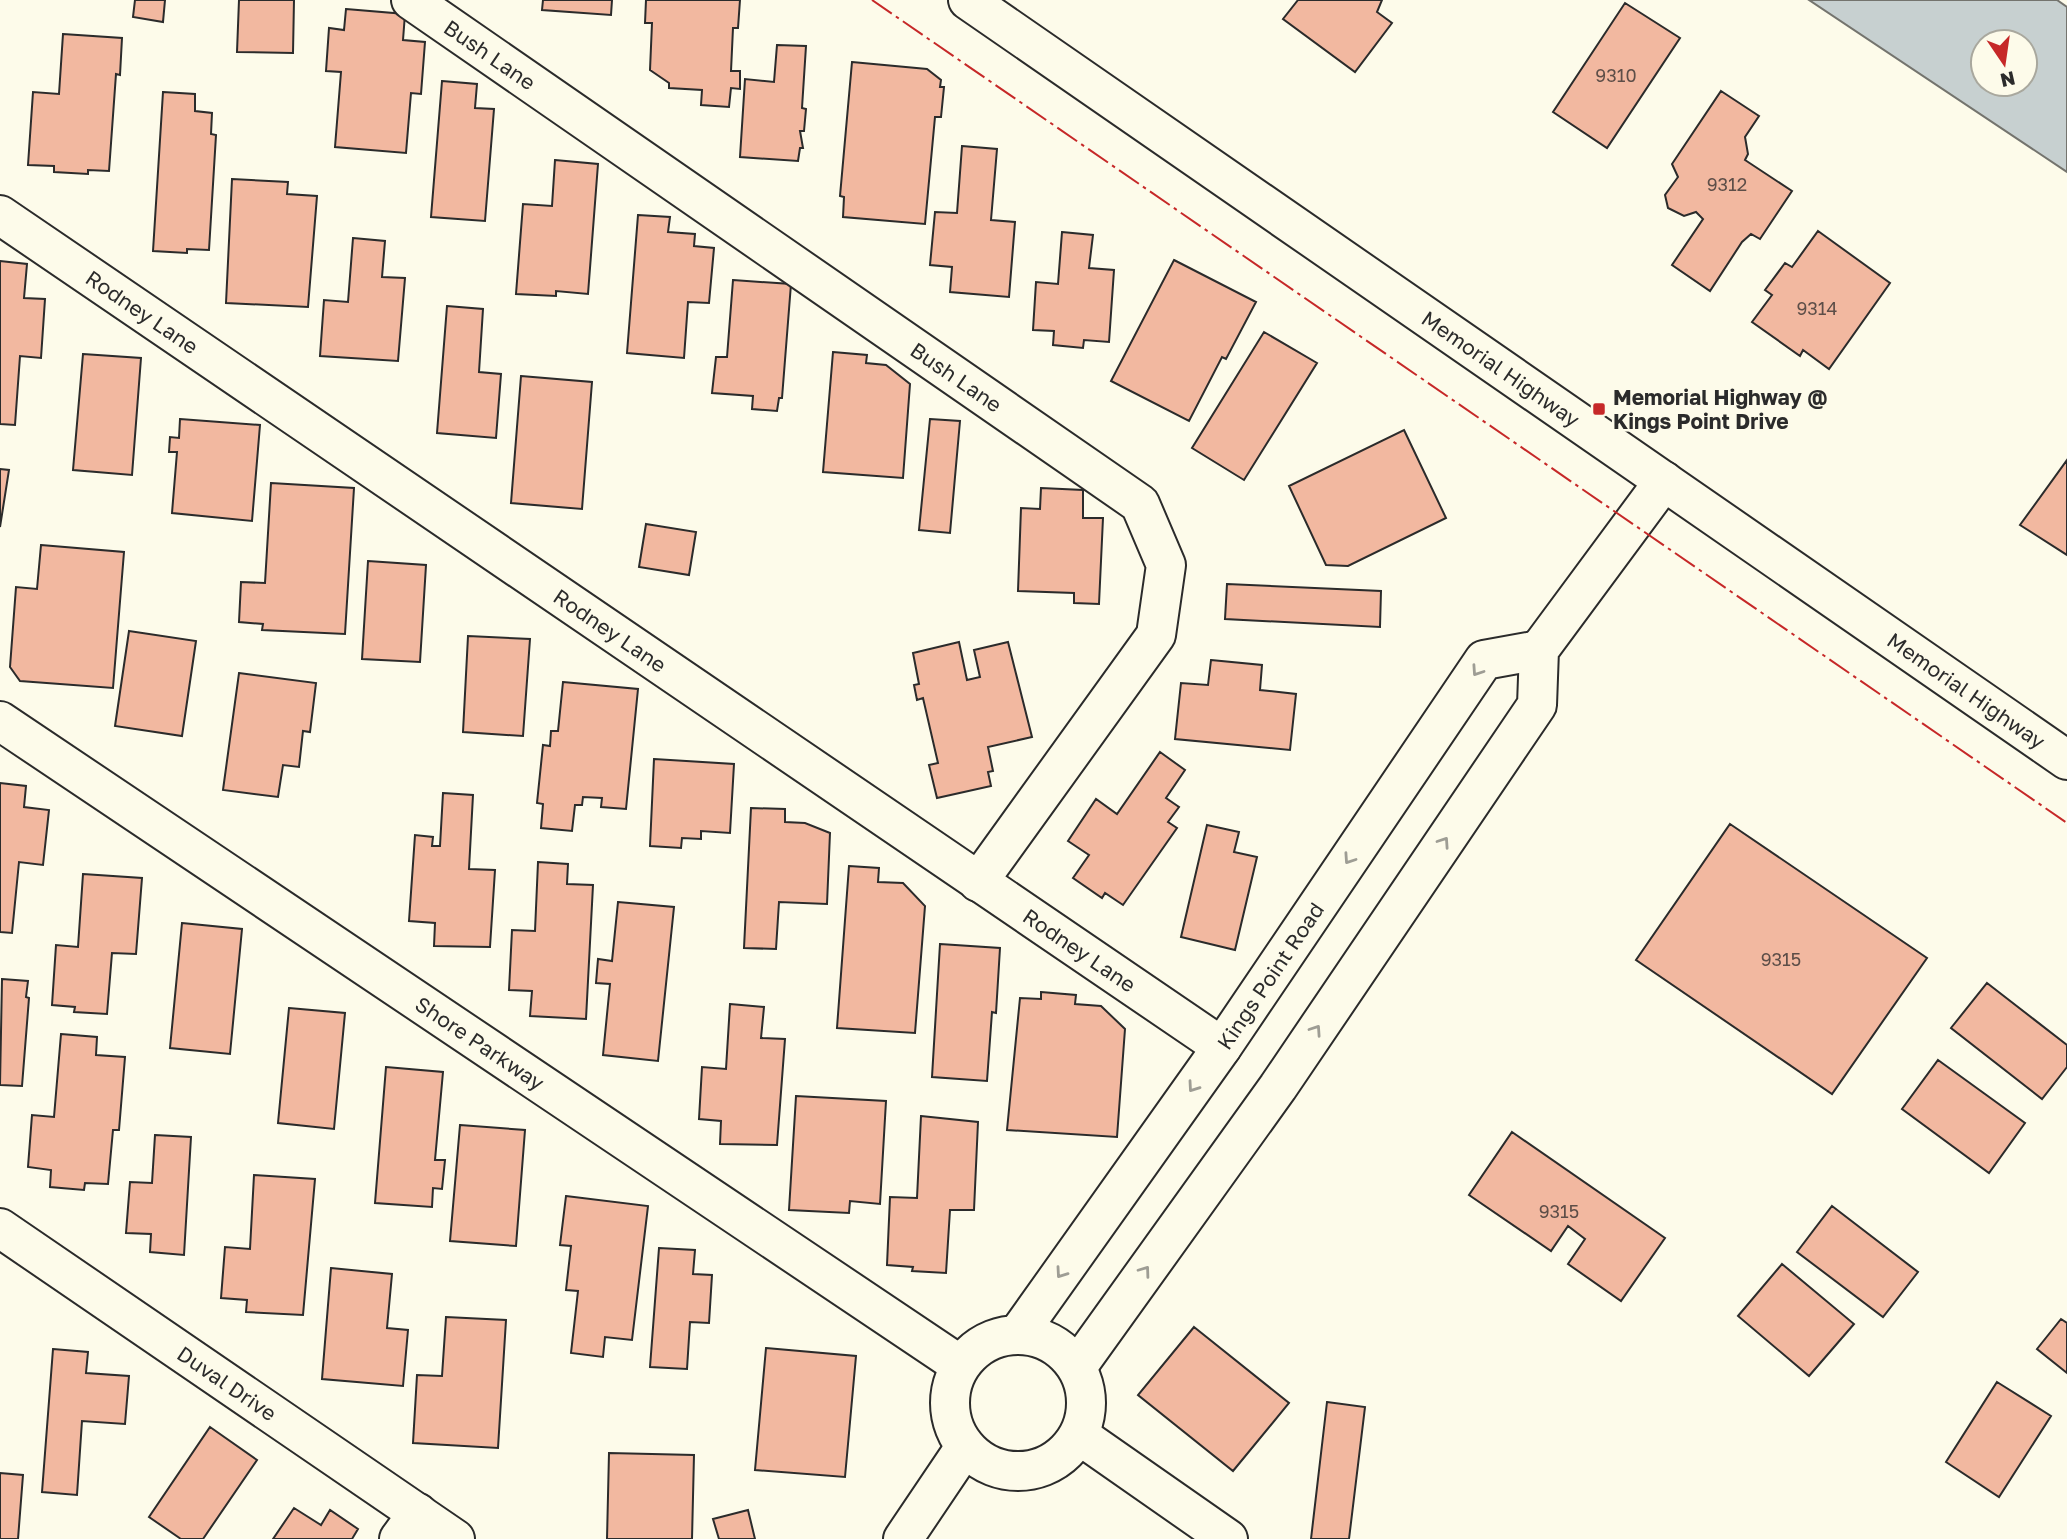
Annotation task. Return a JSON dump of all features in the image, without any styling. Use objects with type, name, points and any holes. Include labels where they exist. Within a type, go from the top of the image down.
[{"type":"street","name":"Bush Lane","points":[[411,0],[1140,504],[1166,565],[1156,635],[978,882]]},
{"type":"street","name":"Memorial Highway","points":[[968,0],[2067,760]]},
{"type":"street","name":"Rodney Lane","points":[[0,215],[1222,1046]]},
{"type":"street","points":[[1077,1367],[1278,1087],[1537,705],[1539,650],[1664,481]]},
{"type":"street","name":"Kings Point Road","points":[[1018,1334],[1222,1046],[1484,660],[1539,650]]},
{"type":"street","name":"Shore Parkway","points":[[0,721],[960,1365]]},
{"type":"street","name":"Duval Drive","points":[[0,1228],[408,1526],[455,1539]]},
{"type":"street","points":[[1018,1334],[1041,1338],[1062,1349],[1077,1367],[1086,1389],[1086,1412],[1079,1435],[1055,1460],[1045,1466],[1024,1471],[1003,1470],[982,1461],[965,1447],[954,1428],[949,1407],[952,1385],[960,1365],[985,1343],[1018,1334]]},
{"type":"street","points":[[1079,1435],[1228,1539]]},
{"type":"street","points":[[903,1539],[965,1447]]},
{"type":"shaded area","points":[[1809,0],[2057,0],[2067,7],[2067,172]]},
{"type":"building","points":[[135,0],[165,0],[163,22],[133,17]]},
{"type":"building","points":[[239,0],[294,0],[293,53],[237,52]]},
{"type":"building","points":[[543,0],[612,0],[611,15],[542,10]]},
{"type":"building","points":[[646,0],[740,0],[738,28],[733,28],[731,71],[740,71],[740,89],[731,88],[729,107],[701,105],[702,90],[669,88],[669,83],[650,70],[652,23],[645,23]]},
{"type":"building","points":[[1298,0],[1382,0],[1377,12],[1392,23],[1355,72],[1283,19]]},
{"type":"building","points":[[1625,3],[1680,38],[1607,148],[1553,112]]},
{"type":"building","points":[[346,9],[405,14],[403,40],[425,42],[421,94],[411,93],[406,153],[335,147],[341,72],[326,71],[329,28],[344,30]]},
{"type":"building","points":[[63,34],[122,38],[120,75],[116,74],[109,171],[88,170],[88,174],[54,172],[54,166],[28,165],[33,92],[59,94]]},
{"type":"building","points":[[777,45],[806,46],[802,108],[806,109],[804,131],[800,131],[803,148],[800,148],[798,161],[740,157],[745,79],[774,82]]},
{"type":"building","points":[[852,62],[927,69],[941,80],[940,87],[944,87],[941,117],[935,117],[925,224],[843,217],[844,197],[840,196]]},
{"type":"building","points":[[442,81],[477,84],[475,108],[494,109],[485,221],[431,217]]},
{"type":"building","points":[[1721,91],[1759,116],[1745,137],[1748,154],[1745,160],[1792,191],[1760,239],[1751,234],[1742,242],[1710,291],[1672,265],[1703,219],[1696,212],[1684,216],[1668,208],[1665,195],[1678,177],[1672,164]]},
{"type":"building","points":[[163,92],[195,94],[195,111],[212,113],[211,134],[216,135],[209,250],[187,249],[187,253],[153,251]]},
{"type":"building","points":[[962,146],[997,149],[991,220],[1015,222],[1009,297],[950,292],[952,267],[930,265],[935,212],[957,213]]},
{"type":"building","points":[[555,160],[598,164],[588,294],[556,291],[556,296],[516,294],[523,204],[552,206]]},
{"type":"building","points":[[232,179],[288,182],[287,194],[317,196],[308,307],[226,303]]},
{"type":"building","points":[[638,215],[670,217],[668,232],[695,234],[694,246],[714,248],[709,303],[688,302],[684,358],[627,353]]},
{"type":"building","points":[[1818,231],[1890,283],[1829,369],[1803,350],[1800,356],[1752,322],[1772,295],[1765,290],[1785,263],[1792,267]]},
{"type":"building","points":[[1062,232],[1093,235],[1089,268],[1114,270],[1109,342],[1084,340],[1083,348],[1053,345],[1054,331],[1033,330],[1036,282],[1058,284]]},
{"type":"building","points":[[353,238],[385,241],[382,277],[405,278],[398,361],[320,356],[324,300],[348,302]]},
{"type":"building","points":[[1174,260],[1256,302],[1226,359],[1222,357],[1189,421],[1111,381]]},
{"type":"building","points":[[0,261],[27,264],[24,298],[45,299],[41,358],[20,356],[15,425],[0,424]]},
{"type":"building","points":[[733,280],[791,284],[782,398],[779,398],[777,411],[752,409],[753,396],[712,393],[716,357],[727,357]]},
{"type":"building","points":[[447,306],[483,309],[479,372],[501,374],[496,438],[437,433]]},
{"type":"building","points":[[1264,332],[1317,363],[1244,480],[1192,448]]},
{"type":"building","points":[[833,352],[867,355],[866,363],[886,365],[910,384],[903,478],[823,472]]},
{"type":"building","points":[[83,354],[141,358],[132,475],[73,470]]},
{"type":"building","points":[[521,376],[592,382],[582,509],[511,503]]},
{"type":"building","points":[[180,419],[260,425],[252,521],[172,513],[177,452],[169,452],[170,437],[179,438]]},
{"type":"building","points":[[930,419],[960,421],[950,533],[919,530]]},
{"type":"building","points":[[1404,430],[1446,518],[1348,566],[1326,565],[1289,486]]},
{"type":"building","points":[[2067,460],[2067,555],[2020,525]]},
{"type":"building","points":[[0,469],[9,470],[0,527]]},
{"type":"building","points":[[271,483],[354,488],[345,634],[262,630],[263,624],[239,622],[241,582],[265,583]]},
{"type":"building","points":[[1041,488],[1083,490],[1083,518],[1103,518],[1099,604],[1074,603],[1074,593],[1018,591],[1021,508],[1040,509]]},
{"type":"building","points":[[646,524],[696,532],[689,575],[639,567]]},
{"type":"building","points":[[41,545],[124,552],[113,688],[20,681],[10,667],[16,587],[37,589]]},
{"type":"building","points":[[368,561],[426,565],[420,662],[362,659]]},
{"type":"building","points":[[1227,584],[1381,591],[1380,627],[1225,619]]},
{"type":"building","points":[[129,631],[196,641],[182,736],[115,726]]},
{"type":"building","points":[[468,636],[530,639],[523,736],[463,732]]},
{"type":"building","points":[[959,642],[967,680],[980,677],[974,650],[1008,642],[1032,737],[988,747],[993,771],[988,772],[991,786],[937,798],[929,765],[938,763],[923,698],[917,700],[914,685],[919,684],[913,653]]},
{"type":"building","points":[[1211,660],[1262,665],[1260,690],[1296,694],[1290,750],[1175,739],[1181,683],[1208,685]]},
{"type":"building","points":[[239,673],[316,683],[310,732],[303,731],[299,767],[283,765],[278,797],[223,790]]},
{"type":"building","points":[[563,682],[638,689],[626,809],[601,807],[602,798],[583,797],[582,805],[575,805],[572,831],[541,828],[543,804],[537,803],[543,745],[550,746],[551,731],[558,731]]},
{"type":"building","points":[[1160,752],[1185,770],[1166,798],[1179,807],[1168,822],[1177,828],[1123,905],[1105,893],[1102,898],[1073,878],[1089,855],[1068,841],[1096,799],[1117,814]]},
{"type":"building","points":[[654,759],[734,764],[730,833],[701,831],[701,839],[682,838],[681,848],[650,846]]},
{"type":"building","points":[[0,783],[26,786],[24,807],[49,810],[43,865],[19,862],[12,933],[0,932]]},
{"type":"building","points":[[443,793],[473,795],[469,869],[495,870],[490,947],[434,946],[435,923],[409,921],[415,835],[433,837],[432,846],[440,846]]},
{"type":"building","points":[[751,808],[785,809],[785,822],[805,823],[830,833],[827,904],[779,902],[776,949],[744,948]]},
{"type":"building","points":[[1730,824],[1927,958],[1832,1094],[1636,960]]},
{"type":"building","points":[[1207,825],[1239,832],[1234,852],[1257,857],[1235,950],[1181,937]]},
{"type":"building","points":[[538,862],[568,864],[567,884],[593,885],[586,1019],[530,1016],[532,991],[509,990],[512,930],[535,931]]},
{"type":"building","points":[[849,866],[879,868],[878,882],[903,883],[925,906],[915,1033],[837,1028]]},
{"type":"building","points":[[83,874],[142,878],[136,954],[112,953],[107,1014],[74,1012],[75,1007],[52,1005],[56,945],[78,947]]},
{"type":"building","points":[[618,902],[674,907],[658,1061],[603,1055],[610,984],[596,983],[598,959],[612,961]]},
{"type":"building","points":[[182,923],[242,929],[230,1054],[170,1048]]},
{"type":"building","points":[[940,944],[1000,948],[996,1013],[992,1012],[987,1081],[932,1077]]},
{"type":"building","points":[[2,979],[28,981],[22,1086],[0,1085]]},
{"type":"building","points":[[1987,983],[2067,1045],[2067,1067],[2042,1099],[1951,1028]]},
{"type":"building","points":[[1041,992],[1076,995],[1075,1004],[1101,1006],[1125,1029],[1117,1137],[1007,1130],[1020,998],[1041,999]]},
{"type":"building","points":[[730,1004],[764,1007],[761,1038],[785,1039],[777,1145],[720,1144],[721,1121],[699,1119],[702,1067],[726,1069]]},
{"type":"building","points":[[289,1008],[345,1013],[334,1129],[278,1123]]},
{"type":"building","points":[[61,1034],[97,1037],[96,1055],[125,1057],[119,1130],[113,1130],[108,1184],[85,1183],[84,1190],[50,1187],[51,1170],[28,1167],[32,1115],[54,1117]]},
{"type":"building","points":[[1938,1060],[2025,1123],[1989,1173],[1902,1109]]},
{"type":"building","points":[[386,1067],[443,1072],[435,1160],[445,1160],[442,1189],[433,1188],[432,1207],[375,1203]]},
{"type":"building","points":[[796,1096],[886,1101],[880,1204],[850,1201],[849,1213],[789,1210]]},
{"type":"building","points":[[921,1116],[978,1122],[974,1210],[950,1210],[946,1273],[912,1271],[913,1267],[887,1265],[890,1197],[917,1198]]},
{"type":"building","points":[[460,1125],[525,1130],[516,1246],[450,1241]]},
{"type":"building","points":[[1512,1132],[1665,1238],[1621,1301],[1568,1264],[1585,1239],[1568,1226],[1551,1251],[1469,1195]]},
{"type":"building","points":[[155,1135],[191,1137],[184,1255],[150,1252],[151,1234],[126,1233],[130,1182],[152,1183]]},
{"type":"building","points":[[254,1175],[315,1179],[303,1315],[246,1312],[247,1300],[221,1298],[225,1247],[250,1249]]},
{"type":"building","points":[[566,1196],[648,1206],[632,1340],[605,1337],[603,1357],[571,1353],[578,1291],[566,1290],[571,1246],[560,1245]]},
{"type":"building","points":[[1832,1206],[1918,1272],[1883,1317],[1797,1252]]},
{"type":"building","points":[[659,1248],[695,1250],[693,1274],[712,1275],[709,1323],[690,1322],[687,1369],[650,1367]]},
{"type":"building","points":[[1782,1264],[1854,1324],[1809,1376],[1738,1316]]},
{"type":"building","points":[[331,1268],[392,1274],[387,1328],[408,1330],[403,1386],[322,1379]]},
{"type":"building","points":[[446,1317],[506,1320],[498,1448],[413,1443],[417,1375],[442,1376]]},
{"type":"building","points":[[2061,1319],[2067,1323],[2067,1373],[2037,1349]]},
{"type":"building","points":[[1194,1327],[1289,1403],[1233,1471],[1138,1395]]},
{"type":"building","points":[[766,1348],[856,1356],[845,1477],[755,1470]]},
{"type":"building","points":[[53,1349],[88,1352],[86,1373],[129,1376],[125,1424],[82,1421],[77,1495],[42,1492]]},
{"type":"building","points":[[1997,1382],[2051,1416],[1999,1497],[1946,1462]]},
{"type":"building","points":[[1327,1402],[1365,1407],[1349,1539],[1311,1539]]},
{"type":"building","points":[[210,1427],[257,1460],[203,1539],[181,1539],[149,1517]]},
{"type":"building","points":[[609,1453],[694,1455],[692,1539],[607,1539]]},
{"type":"building","points":[[0,1473],[23,1475],[18,1539],[0,1539]]},
{"type":"building","points":[[294,1508],[321,1525],[330,1510],[358,1529],[352,1539],[273,1539]]},
{"type":"building","points":[[748,1510],[755,1539],[719,1539],[713,1519]]},
{"type":"power","points":[[872,0],[2067,823]]},
{"type":"place","name":"Memorial Highway @ Kings Point Drive","points":[[1599,409]]}]
